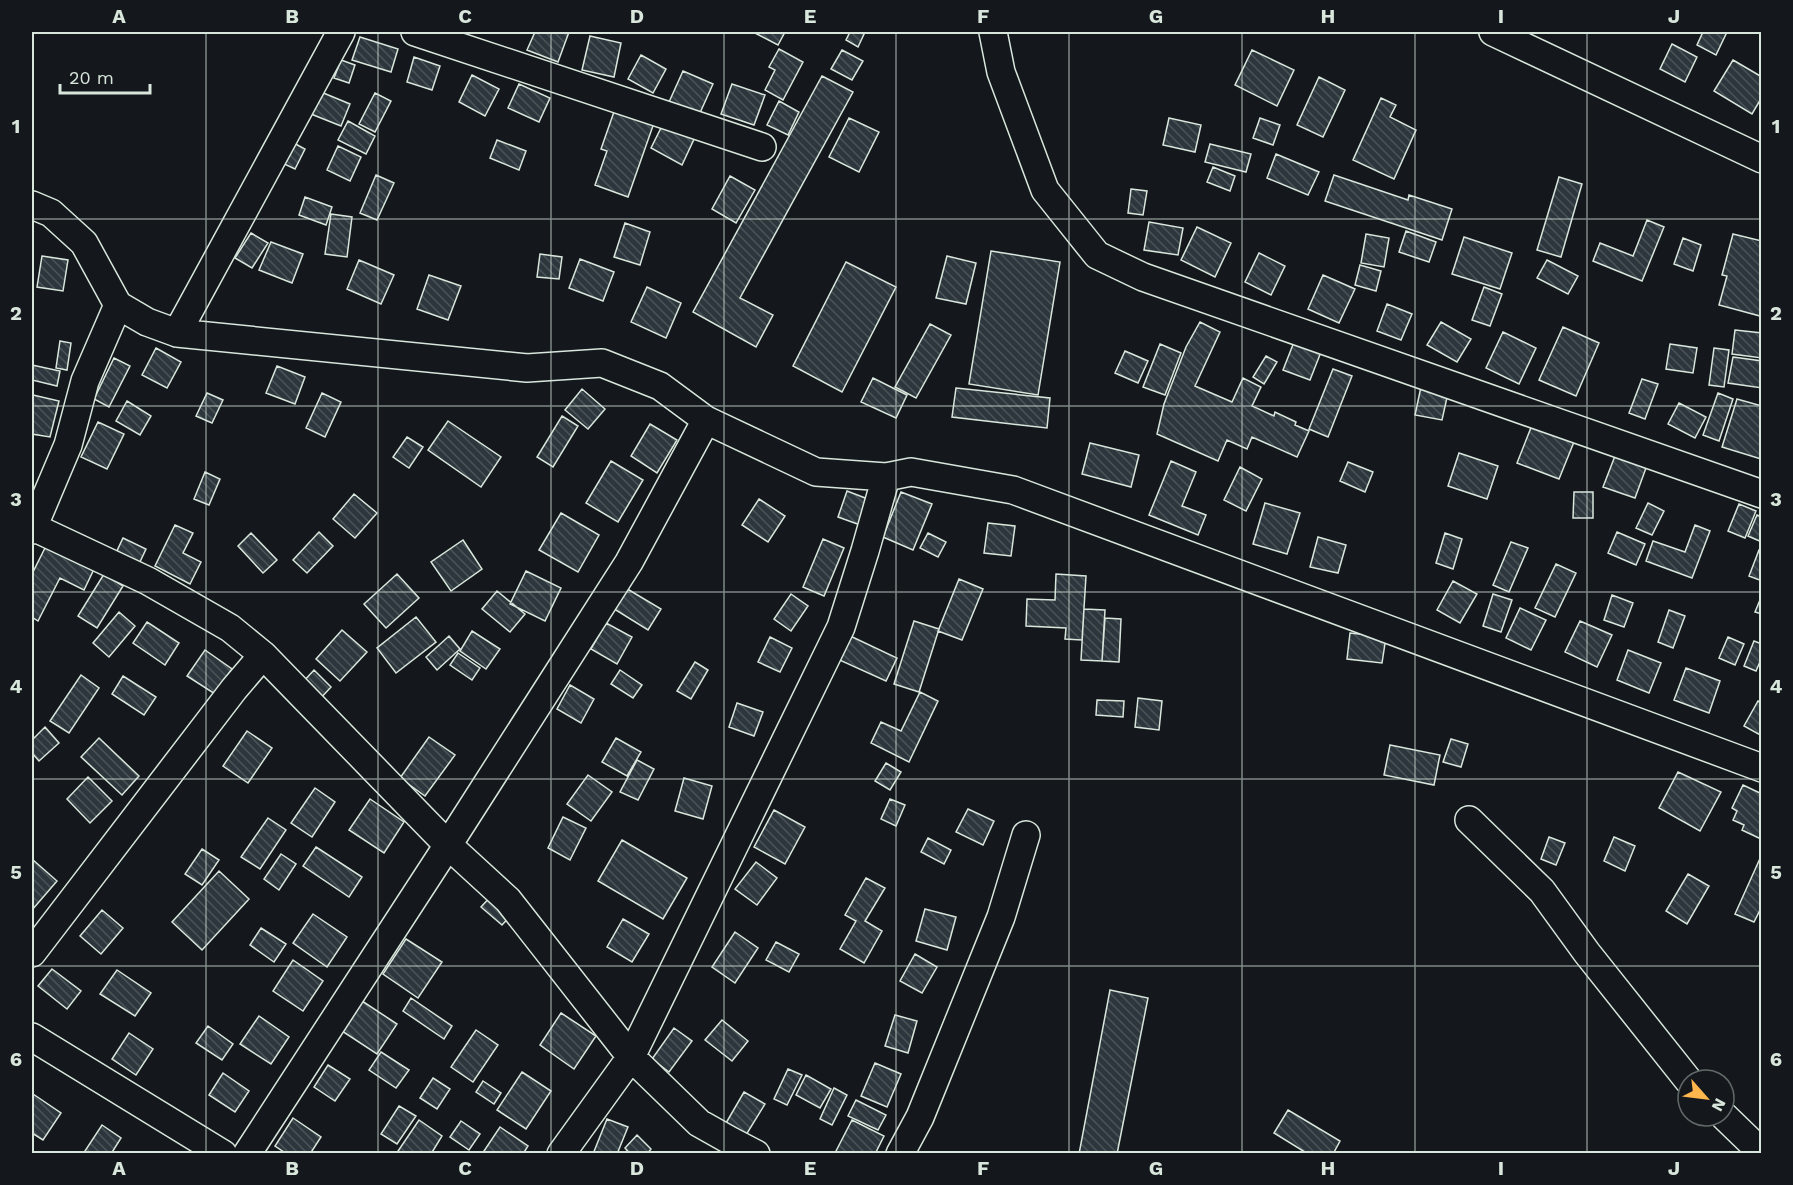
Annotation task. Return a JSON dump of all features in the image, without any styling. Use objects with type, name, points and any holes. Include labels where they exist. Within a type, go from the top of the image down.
[{"type":"street","points":[[177,333],[341,32]]},
{"type":"street","points":[[415,32],[762,147]]},
{"type":"street","points":[[993,32],[1001,72],[1045,190],[1097,255],[1143,278],[1761,494]]},
{"type":"street","points":[[1493,32],[1570,66],[1761,159]]},
{"type":"street","points":[[32,205],[51,213],[84,243],[118,305],[147,322],[177,333],[527,368],[602,363],[660,386],[706,420],[816,472],[886,477],[911,472],[1013,490],[1761,768]]},
{"type":"street","points":[[118,305],[85,381],[68,445],[32,529],[148,582],[230,628],[263,655],[448,845],[508,900],[631,1058],[699,1123],[756,1154]]},
{"type":"street","points":[[247,1154],[629,562],[706,420]]},
{"type":"street","points":[[561,1154],[631,1058],[841,627],[886,477]]},
{"type":"street","points":[[32,952],[234,689],[263,655]]},
{"type":"street","points":[[1469,820],[1542,891],[1587,953],[1678,1068]]},
{"type":"street","points":[[900,1154],[920,1117],[1001,917],[1026,835]]},
{"type":"street","points":[[32,1037],[223,1154]]},
{"type":"street","points":[[1736,1128],[1761,1150]]},
{"type":"building","points":[[535,32],[569,32],[558,62],[527,50]]},
{"type":"building","points":[[753,32],[785,32],[778,45]]},
{"type":"building","points":[[850,32],[865,32],[858,47],[846,40]]},
{"type":"building","points":[[1703,32],[1727,32],[1716,55],[1697,45]]},
{"type":"building","points":[[590,36],[621,43],[614,77],[582,70]]},
{"type":"building","points":[[360,37],[398,49],[391,72],[352,60]]},
{"type":"building","points":[[1672,44],[1697,57],[1685,82],[1660,69]]},
{"type":"building","points":[[779,49],[803,62],[783,100],[765,90],[775,70],[769,67]]},
{"type":"building","points":[[842,50],[863,61],[852,80],[831,69]]},
{"type":"building","points":[[1252,50],[1294,70],[1277,106],[1235,85]]},
{"type":"building","points":[[641,55],[666,69],[653,93],[628,79]]},
{"type":"building","points":[[414,57],[440,66],[432,90],[407,82]]},
{"type":"building","points":[[341,60],[355,65],[349,83],[334,78]]},
{"type":"building","points":[[1733,60],[1762,77],[1762,97],[1752,114],[1714,91]]},
{"type":"building","points":[[683,71],[713,84],[699,115],[669,102]]},
{"type":"building","points":[[472,75],[499,89],[485,116],[459,102]]},
{"type":"building","points":[[822,76],[853,92],[740,298],[773,315],[756,347],[693,312]]},
{"type":"building","points":[[1319,77],[1345,90],[1323,137],[1297,125]]},
{"type":"building","points":[[519,84],[550,98],[539,122],[508,108]]},
{"type":"building","points":[[732,84],[765,95],[754,125],[721,114]]},
{"type":"building","points":[[321,92],[350,104],[341,126],[311,114]]},
{"type":"building","points":[[375,93],[391,101],[375,132],[359,124]]},
{"type":"building","points":[[1381,98],[1396,105],[1390,117],[1416,130],[1394,179],[1353,160]]},
{"type":"building","points":[[779,101],[799,112],[788,135],[767,125]]},
{"type":"building","points":[[616,106],[655,120],[628,197],[595,185],[607,151],[601,149]]},
{"type":"building","points":[[849,118],[879,132],[859,172],[829,157]]},
{"type":"building","points":[[1169,118],[1201,125],[1195,152],[1163,145]]},
{"type":"building","points":[[1260,118],[1280,125],[1273,145],[1253,138]]},
{"type":"building","points":[[348,121],[375,136],[366,154],[338,140]]},
{"type":"building","points":[[664,122],[695,137],[682,165],[651,148]]},
{"type":"building","points":[[497,140],[526,151],[519,170],[490,158]]},
{"type":"building","points":[[290,141],[305,149],[295,169],[280,162]]},
{"type":"building","points":[[1210,144],[1251,154],[1246,172],[1205,162]]},
{"type":"building","points":[[338,146],[361,157],[350,181],[327,170]]},
{"type":"building","points":[[1276,154],[1319,172],[1308,195],[1267,178]]},
{"type":"building","points":[[1213,167],[1235,176],[1230,191],[1207,182]]},
{"type":"building","points":[[376,175],[394,183],[377,220],[360,213]]},
{"type":"building","points":[[1334,175],[1408,200],[1409,195],[1452,209],[1442,240],[1325,201]]},
{"type":"building","points":[[730,176],[755,190],[736,223],[712,209]]},
{"type":"building","points":[[1559,177],[1582,184],[1561,257],[1537,250]]},
{"type":"building","points":[[1131,189],[1147,191],[1143,215],[1128,213]]},
{"type":"building","points":[[305,197],[332,207],[326,225],[299,215]]},
{"type":"building","points":[[331,214],[352,217],[347,257],[325,254]]},
{"type":"building","points":[[1647,220],[1664,227],[1642,281],[1593,261],[1600,243],[1633,256]]},
{"type":"building","points":[[1149,222],[1183,228],[1178,255],[1144,250]]},
{"type":"building","points":[[625,223],[650,232],[640,265],[614,257]]},
{"type":"building","points":[[1197,227],[1231,243],[1215,277],[1181,260]]},
{"type":"building","points":[[1406,231],[1436,242],[1429,262],[1399,252]]},
{"type":"building","points":[[251,233],[268,243],[252,268],[235,258]]},
{"type":"building","points":[[1366,234],[1389,238],[1384,267],[1361,263]]},
{"type":"building","points":[[1733,234],[1762,241],[1762,309],[1760,316],[1719,305],[1727,276],[1722,275]]},
{"type":"building","points":[[1464,237],[1512,253],[1500,289],[1452,274]]},
{"type":"building","points":[[1683,238],[1701,245],[1693,271],[1674,264]]},
{"type":"building","points":[[271,242],[303,254],[292,283],[259,270]]},
{"type":"building","points":[[991,251],[1060,262],[1038,395],[969,384]]},
{"type":"building","points":[[1259,253],[1285,266],[1271,295],[1245,282]]},
{"type":"building","points":[[540,254],[562,257],[559,279],[537,277]]},
{"type":"building","points":[[42,256],[68,260],[63,291],[37,287]]},
{"type":"building","points":[[947,256],[976,263],[966,304],[936,298]]},
{"type":"building","points":[[580,259],[614,272],[603,301],[569,288]]},
{"type":"building","points":[[359,260],[394,275],[381,304],[347,289]]},
{"type":"building","points":[[1547,260],[1578,276],[1568,294],[1537,278]]},
{"type":"building","points":[[846,262],[896,287],[842,392],[793,366]]},
{"type":"building","points":[[1360,265],[1381,271],[1376,291],[1355,285]]},
{"type":"building","points":[[429,275],[461,286],[448,320],[417,309]]},
{"type":"building","points":[[1323,275],[1355,289],[1339,323],[1308,309]]},
{"type":"building","points":[[647,287],[681,303],[666,338],[631,322]]},
{"type":"building","points":[[1484,287],[1502,294],[1490,326],[1472,320]]},
{"type":"building","points":[[1387,304],[1412,314],[1401,340],[1377,331]]},
{"type":"building","points":[[1200,322],[1220,332],[1195,386],[1232,402],[1243,378],[1261,387],[1252,406],[1274,416],[1275,412],[1309,431],[1297,457],[1252,437],[1247,449],[1227,440],[1218,461],[1157,434],[1164,404],[1186,347]]},
{"type":"building","points":[[1441,322],[1471,339],[1457,362],[1427,345]]},
{"type":"building","points":[[930,324],[951,335],[916,398],[895,387]]},
{"type":"building","points":[[1563,327],[1599,343],[1576,396],[1539,380]]},
{"type":"building","points":[[1735,330],[1762,333],[1762,358],[1732,354]]},
{"type":"building","points":[[1503,332],[1536,348],[1519,384],[1486,368]]},
{"type":"building","points":[[60,341],[71,343],[67,370],[56,368]]},
{"type":"building","points":[[1294,342],[1321,352],[1310,380],[1283,370]]},
{"type":"building","points":[[1160,344],[1181,353],[1165,395],[1143,387]]},
{"type":"building","points":[[1670,344],[1697,348],[1693,373],[1666,369]]},
{"type":"building","points":[[156,348],[181,362],[167,388],[142,375]]},
{"type":"building","points":[[1714,348],[1729,350],[1724,387],[1709,385]]},
{"type":"building","points":[[1125,351],[1148,361],[1138,383],[1115,373]]},
{"type":"building","points":[[1266,356],[1277,362],[1264,384],[1253,377]]},
{"type":"building","points":[[1733,357],[1762,361],[1762,388],[1728,383]]},
{"type":"building","points":[[114,358],[130,366],[109,407],[94,399]]},
{"type":"building","points":[[32,365],[60,371],[57,386],[32,380]]},
{"type":"building","points":[[277,366],[305,377],[295,404],[266,393]]},
{"type":"building","points":[[1333,369],[1352,376],[1328,437],[1309,429]]},
{"type":"building","points":[[873,378],[907,395],[896,418],[861,402]]},
{"type":"building","points":[[1642,379],[1658,384],[1645,419],[1629,413]]},
{"type":"building","points":[[1421,387],[1448,393],[1442,420],[1415,415]]},
{"type":"building","points":[[956,388],[1050,398],[1047,428],[952,417]]},
{"type":"building","points":[[582,389],[605,409],[588,429],[565,410]]},
{"type":"building","points":[[207,393],[223,400],[212,423],[196,416]]},
{"type":"building","points":[[322,393],[341,402],[325,437],[306,428]]},
{"type":"building","points":[[1718,393],[1733,399],[1719,441],[1703,435]]},
{"type":"building","points":[[33,395],[59,401],[50,437],[32,434]]},
{"type":"building","points":[[1737,399],[1762,406],[1761,459],[1722,447]]},
{"type":"building","points":[[127,401],[151,416],[140,435],[116,421]]},
{"type":"building","points":[[1679,403],[1706,417],[1695,438],[1668,424]]},
{"type":"building","points":[[562,416],[578,426],[553,467],[537,457]]},
{"type":"building","points":[[1534,420],[1576,437],[1559,479],[1517,463]]},
{"type":"building","points":[[448,421],[501,457],[481,487],[428,450]]},
{"type":"building","points":[[98,422],[124,434],[107,469],[81,457]]},
{"type":"building","points":[[650,424],[677,440],[657,473],[631,456]]},
{"type":"building","points":[[407,437],[423,447],[409,468],[393,457]]},
{"type":"building","points":[[1090,443],[1139,455],[1131,487],[1082,474]]},
{"type":"building","points":[[1459,453],[1498,466],[1487,499],[1448,486]]},
{"type":"building","points":[[1615,456],[1646,468],[1635,498],[1603,487]]},
{"type":"building","points":[[611,461],[643,480],[618,522],[586,503]]},
{"type":"building","points":[[1171,461],[1196,472],[1182,506],[1206,515],[1198,535],[1149,515]]},
{"type":"building","points":[[1348,462],[1373,472],[1365,492],[1340,481]]},
{"type":"building","points":[[1240,467],[1262,479],[1246,511],[1224,500]]},
{"type":"building","points":[[205,472],[220,479],[209,505],[194,499]]},
{"type":"building","points":[[847,491],[873,501],[863,526],[838,517]]},
{"type":"building","points":[[901,492],[932,504],[913,550],[883,537]]},
{"type":"building","points":[[1574,492],[1593,492],[1593,518],[1573,518]]},
{"type":"building","points":[[354,494],[377,513],[355,538],[333,519]]},
{"type":"building","points":[[759,499],[785,516],[768,542],[742,525]]},
{"type":"building","points":[[1265,503],[1300,513],[1287,554],[1253,544]]},
{"type":"building","points":[[1648,503],[1664,511],[1652,535],[1636,528]]},
{"type":"building","points":[[1739,504],[1756,511],[1745,538],[1728,531]]},
{"type":"building","points":[[561,513],[599,535],[578,572],[539,550]]},
{"type":"building","points":[[1757,515],[1762,517],[1762,542],[1748,536]]},
{"type":"building","points":[[988,523],[1015,526],[1011,556],[984,553]]},
{"type":"building","points":[[175,525],[193,533],[183,553],[201,562],[190,584],[155,566]]},
{"type":"building","points":[[1695,525],[1710,531],[1692,578],[1646,561],[1653,541],[1685,552]]},
{"type":"building","points":[[319,532],[333,546],[307,573],[293,560]]},
{"type":"building","points":[[1617,532],[1645,544],[1636,565],[1608,553]]},
{"type":"building","points":[[251,533],[277,560],[263,573],[238,546]]},
{"type":"building","points":[[928,533],[946,542],[938,557],[920,548]]},
{"type":"building","points":[[1445,533],[1462,539],[1453,569],[1436,563]]},
{"type":"building","points":[[1318,537],[1346,545],[1338,573],[1310,567]]},
{"type":"building","points":[[123,538],[146,549],[138,566],[115,555]]},
{"type":"building","points":[[823,539],[844,548],[824,596],[803,587]]},
{"type":"building","points":[[463,540],[482,569],[451,591],[431,562]]},
{"type":"building","points":[[48,542],[95,567],[84,590],[60,578],[38,621],[32,617],[32,574]]},
{"type":"building","points":[[1511,542],[1528,548],[1509,592],[1493,585]]},
{"type":"building","points":[[1759,550],[1762,551],[1762,581],[1749,576]]},
{"type":"building","points":[[1556,564],[1576,573],[1555,617],[1535,608]]},
{"type":"building","points":[[526,571],[561,588],[545,621],[510,604]]},
{"type":"building","points":[[104,574],[123,586],[97,628],[78,616]]},
{"type":"building","points":[[397,574],[419,598],[386,628],[364,604]]},
{"type":"building","points":[[1056,574],[1086,576],[1082,640],[1065,639],[1066,628],[1026,626],[1027,599],[1055,600]]},
{"type":"building","points":[[959,579],[983,589],[962,640],[938,631]]},
{"type":"building","points":[[1453,581],[1477,594],[1460,623],[1437,610]]},
{"type":"building","points":[[624,587],[661,609],[648,630],[611,607]]},
{"type":"building","points":[[497,591],[525,614],[510,632],[482,609]]},
{"type":"building","points":[[791,594],[808,606],[791,631],[774,619]]},
{"type":"building","points":[[1493,594],[1512,600],[1501,632],[1483,626]]},
{"type":"building","points":[[1612,595],[1633,603],[1624,627],[1604,620]]},
{"type":"building","points":[[1762,595],[1762,614],[1755,612]]},
{"type":"building","points":[[1520,608],[1546,620],[1531,650],[1506,638]]},
{"type":"building","points":[[1084,609],[1105,610],[1102,661],[1081,660]]},
{"type":"building","points":[[1669,610],[1685,616],[1673,648],[1658,642]]},
{"type":"building","points":[[119,612],[135,626],[109,657],[93,643]]},
{"type":"building","points":[[416,617],[436,642],[396,673],[377,648]]},
{"type":"building","points":[[1105,618],[1121,619],[1119,662],[1102,661]]},
{"type":"building","points":[[914,621],[939,629],[919,692],[894,684]]},
{"type":"building","points":[[1580,621],[1612,635],[1597,667],[1565,652]]},
{"type":"building","points":[[147,622],[179,643],[165,665],[133,643]]},
{"type":"building","points":[[606,623],[632,637],[617,664],[591,649]]},
{"type":"building","points":[[342,630],[367,652],[340,681],[316,659]]},
{"type":"building","points":[[472,631],[500,649],[486,669],[460,651]]},
{"type":"building","points":[[1350,633],[1386,637],[1382,663],[1347,659]]},
{"type":"building","points":[[846,634],[897,658],[886,681],[835,658]]},
{"type":"building","points":[[449,636],[460,649],[437,670],[426,657]]},
{"type":"building","points":[[770,637],[792,648],[780,672],[758,662]]},
{"type":"building","points":[[1728,637],[1744,644],[1735,665],[1719,658]]},
{"type":"building","points":[[1754,641],[1762,644],[1762,657],[1756,671],[1744,666]]},
{"type":"building","points":[[205,650],[232,669],[215,694],[187,676]]},
{"type":"building","points":[[1628,650],[1661,663],[1649,693],[1617,680]]},
{"type":"building","points":[[458,653],[480,668],[472,680],[450,665]]},
{"type":"building","points":[[695,662],[708,670],[691,699],[677,691]]},
{"type":"building","points":[[1686,668],[1720,681],[1709,713],[1674,700]]},
{"type":"building","points":[[314,670],[331,687],[319,700],[302,683]]},
{"type":"building","points":[[620,670],[642,685],[633,698],[611,684]]},
{"type":"building","points":[[81,675],[99,688],[69,733],[50,721]]},
{"type":"building","points":[[123,676],[156,697],[144,715],[112,694]]},
{"type":"building","points":[[570,685],[594,699],[581,723],[557,709]]},
{"type":"building","points":[[920,692],[938,701],[909,762],[871,743],[881,722],[901,731]]},
{"type":"building","points":[[1138,698],[1162,701],[1159,730],[1135,727]]},
{"type":"building","points":[[1097,700],[1124,701],[1123,717],[1096,715]]},
{"type":"building","points":[[1758,701],[1762,703],[1762,736],[1744,726]]},
{"type":"building","points":[[737,703],[763,712],[754,736],[729,727]]},
{"type":"building","points":[[45,727],[59,743],[39,761],[32,753],[32,740]]},
{"type":"building","points":[[247,731],[272,748],[248,783],[223,766]]},
{"type":"building","points":[[429,737],[455,755],[425,796],[400,778]]},
{"type":"building","points":[[99,738],[139,776],[122,795],[81,757]]},
{"type":"building","points":[[616,738],[641,752],[627,776],[602,762]]},
{"type":"building","points":[[1451,739],[1468,744],[1461,767],[1443,762]]},
{"type":"building","points":[[1390,745],[1440,755],[1434,785],[1384,775]]},
{"type":"building","points":[[637,760],[654,769],[638,800],[620,792]]},
{"type":"building","points":[[886,763],[901,772],[890,790],[875,781]]},
{"type":"building","points":[[1678,772],[1721,792],[1700,831],[1659,808]]},
{"type":"building","points":[[588,775],[612,792],[591,821],[567,804]]},
{"type":"building","points":[[88,777],[112,801],[90,823],[67,799]]},
{"type":"building","points":[[684,778],[712,786],[703,819],[675,811]]},
{"type":"building","points":[[1743,785],[1762,794],[1761,839],[1742,830],[1744,825],[1733,820],[1737,811],[1732,808]]},
{"type":"building","points":[[315,788],[335,802],[312,837],[291,823]]},
{"type":"building","points":[[370,799],[404,822],[384,853],[349,830]]},
{"type":"building","points":[[890,799],[905,805],[896,826],[881,819]]},
{"type":"building","points":[[968,809],[994,821],[983,845],[956,832]]},
{"type":"building","points":[[774,810],[805,827],[785,864],[754,847]]},
{"type":"building","points":[[563,817],[586,828],[570,860],[548,848]]},
{"type":"building","points":[[268,818],[286,830],[260,869],[241,857]]},
{"type":"building","points":[[1549,837],[1565,843],[1556,865],[1541,859]]},
{"type":"building","points":[[1614,837],[1635,846],[1625,871],[1604,861]]},
{"type":"building","points":[[928,838],[951,850],[944,864],[921,852]]},
{"type":"building","points":[[622,840],[687,878],[663,919],[598,881]]},
{"type":"building","points":[[316,847],[362,877],[349,897],[303,866]]},
{"type":"building","points":[[202,849],[219,860],[202,885],[185,874]]},
{"type":"building","points":[[281,854],[296,864],[279,890],[264,879]]},
{"type":"building","points":[[1762,854],[1762,906],[1754,922],[1735,914]]},
{"type":"building","points":[[32,859],[57,881],[32,910]]},
{"type":"building","points":[[756,862],[777,878],[757,905],[735,889]]},
{"type":"building","points":[[219,871],[249,899],[202,950],[172,922]]},
{"type":"building","points":[[1688,874],[1709,886],[1687,924],[1666,911]]},
{"type":"building","points":[[866,878],[885,888],[865,921],[882,931],[864,963],[840,949],[856,921],[845,915]]},
{"type":"building","points":[[494,893],[515,911],[502,925],[481,907]]},
{"type":"building","points":[[925,909],[956,917],[947,950],[916,941]]},
{"type":"building","points":[[102,910],[123,928],[101,954],[80,936]]},
{"type":"building","points":[[313,914],[347,937],[327,967],[293,943]]},
{"type":"building","points":[[623,919],[649,934],[632,962],[607,947]]},
{"type":"building","points":[[261,928],[286,944],[274,962],[250,945]]},
{"type":"building","points":[[735,932],[758,948],[735,983],[712,967]]},
{"type":"building","points":[[406,939],[442,962],[418,998],[383,974]]},
{"type":"building","points":[[776,942],[799,954],[789,972],[766,960]]},
{"type":"building","points":[[915,954],[937,967],[922,993],[900,981]]},
{"type":"building","points":[[293,960],[323,981],[303,1011],[273,991]]},
{"type":"building","points":[[52,969],[81,991],[67,1009],[38,986]]},
{"type":"building","points":[[117,970],[151,993],[135,1016],[100,994]]},
{"type":"building","points":[[1110,990],[1148,998],[1117,1154],[1079,1154]]},
{"type":"building","points":[[411,998],[452,1026],[444,1039],[403,1011]]},
{"type":"building","points":[[362,1001],[397,1024],[377,1054],[342,1031]]},
{"type":"building","points":[[561,1013],[596,1036],[574,1069],[540,1045]]},
{"type":"building","points":[[895,1015],[917,1021],[908,1053],[885,1046]]},
{"type":"building","points":[[259,1016],[289,1037],[271,1064],[240,1044]]},
{"type":"building","points":[[722,1020],[748,1041],[732,1061],[705,1040]]},
{"type":"building","points":[[208,1026],[233,1044],[222,1060],[196,1043]]},
{"type":"building","points":[[674,1028],[692,1041],[669,1072],[652,1059]]},
{"type":"building","points":[[476,1030],[498,1045],[473,1082],[451,1067]]},
{"type":"building","points":[[129,1033],[153,1049],[136,1075],[112,1059]]},
{"type":"building","points":[[381,1052],[409,1070],[396,1088],[369,1070]]},
{"type":"building","points":[[875,1063],[901,1074],[887,1107],[861,1096]]},
{"type":"building","points":[[328,1065],[350,1079],[335,1101],[314,1087]]},
{"type":"building","points":[[788,1069],[802,1075],[787,1105],[774,1099]]},
{"type":"building","points":[[522,1072],[551,1091],[526,1129],[497,1110]]},
{"type":"building","points":[[223,1073],[249,1091],[235,1112],[209,1095]]},
{"type":"building","points":[[806,1075],[831,1089],[820,1108],[796,1095]]},
{"type":"building","points":[[433,1078],[450,1089],[437,1109],[420,1098]]},
{"type":"building","points":[[483,1081],[501,1093],[494,1104],[476,1092]]},
{"type":"building","points":[[834,1088],[847,1095],[832,1125],[820,1119]]},
{"type":"building","points":[[744,1092],[765,1104],[746,1135],[726,1123]]},
{"type":"building","points":[[33,1094],[61,1113],[43,1140],[32,1133]]},
{"type":"building","points":[[856,1100],[886,1115],[878,1130],[848,1116]]},
{"type":"building","points":[[399,1106],[416,1116],[397,1144],[381,1134]]},
{"type":"building","points":[[1288,1110],[1340,1141],[1333,1154],[1308,1154],[1274,1133]]},
{"type":"building","points":[[293,1118],[321,1137],[310,1154],[287,1154],[275,1146]]},
{"type":"building","points":[[607,1119],[628,1127],[617,1154],[593,1154]]},
{"type":"building","points":[[419,1120],[442,1136],[431,1154],[396,1154]]},
{"type":"building","points":[[852,1120],[884,1136],[875,1154],[835,1153]]},
{"type":"building","points":[[461,1121],[480,1134],[469,1150],[450,1137]]},
{"type":"building","points":[[102,1125],[121,1138],[111,1154],[83,1154]]},
{"type":"building","points":[[500,1127],[528,1146],[523,1154],[482,1154]]},
{"type":"building","points":[[637,1135],[651,1149],[647,1154],[630,1154],[625,1148]]}]
